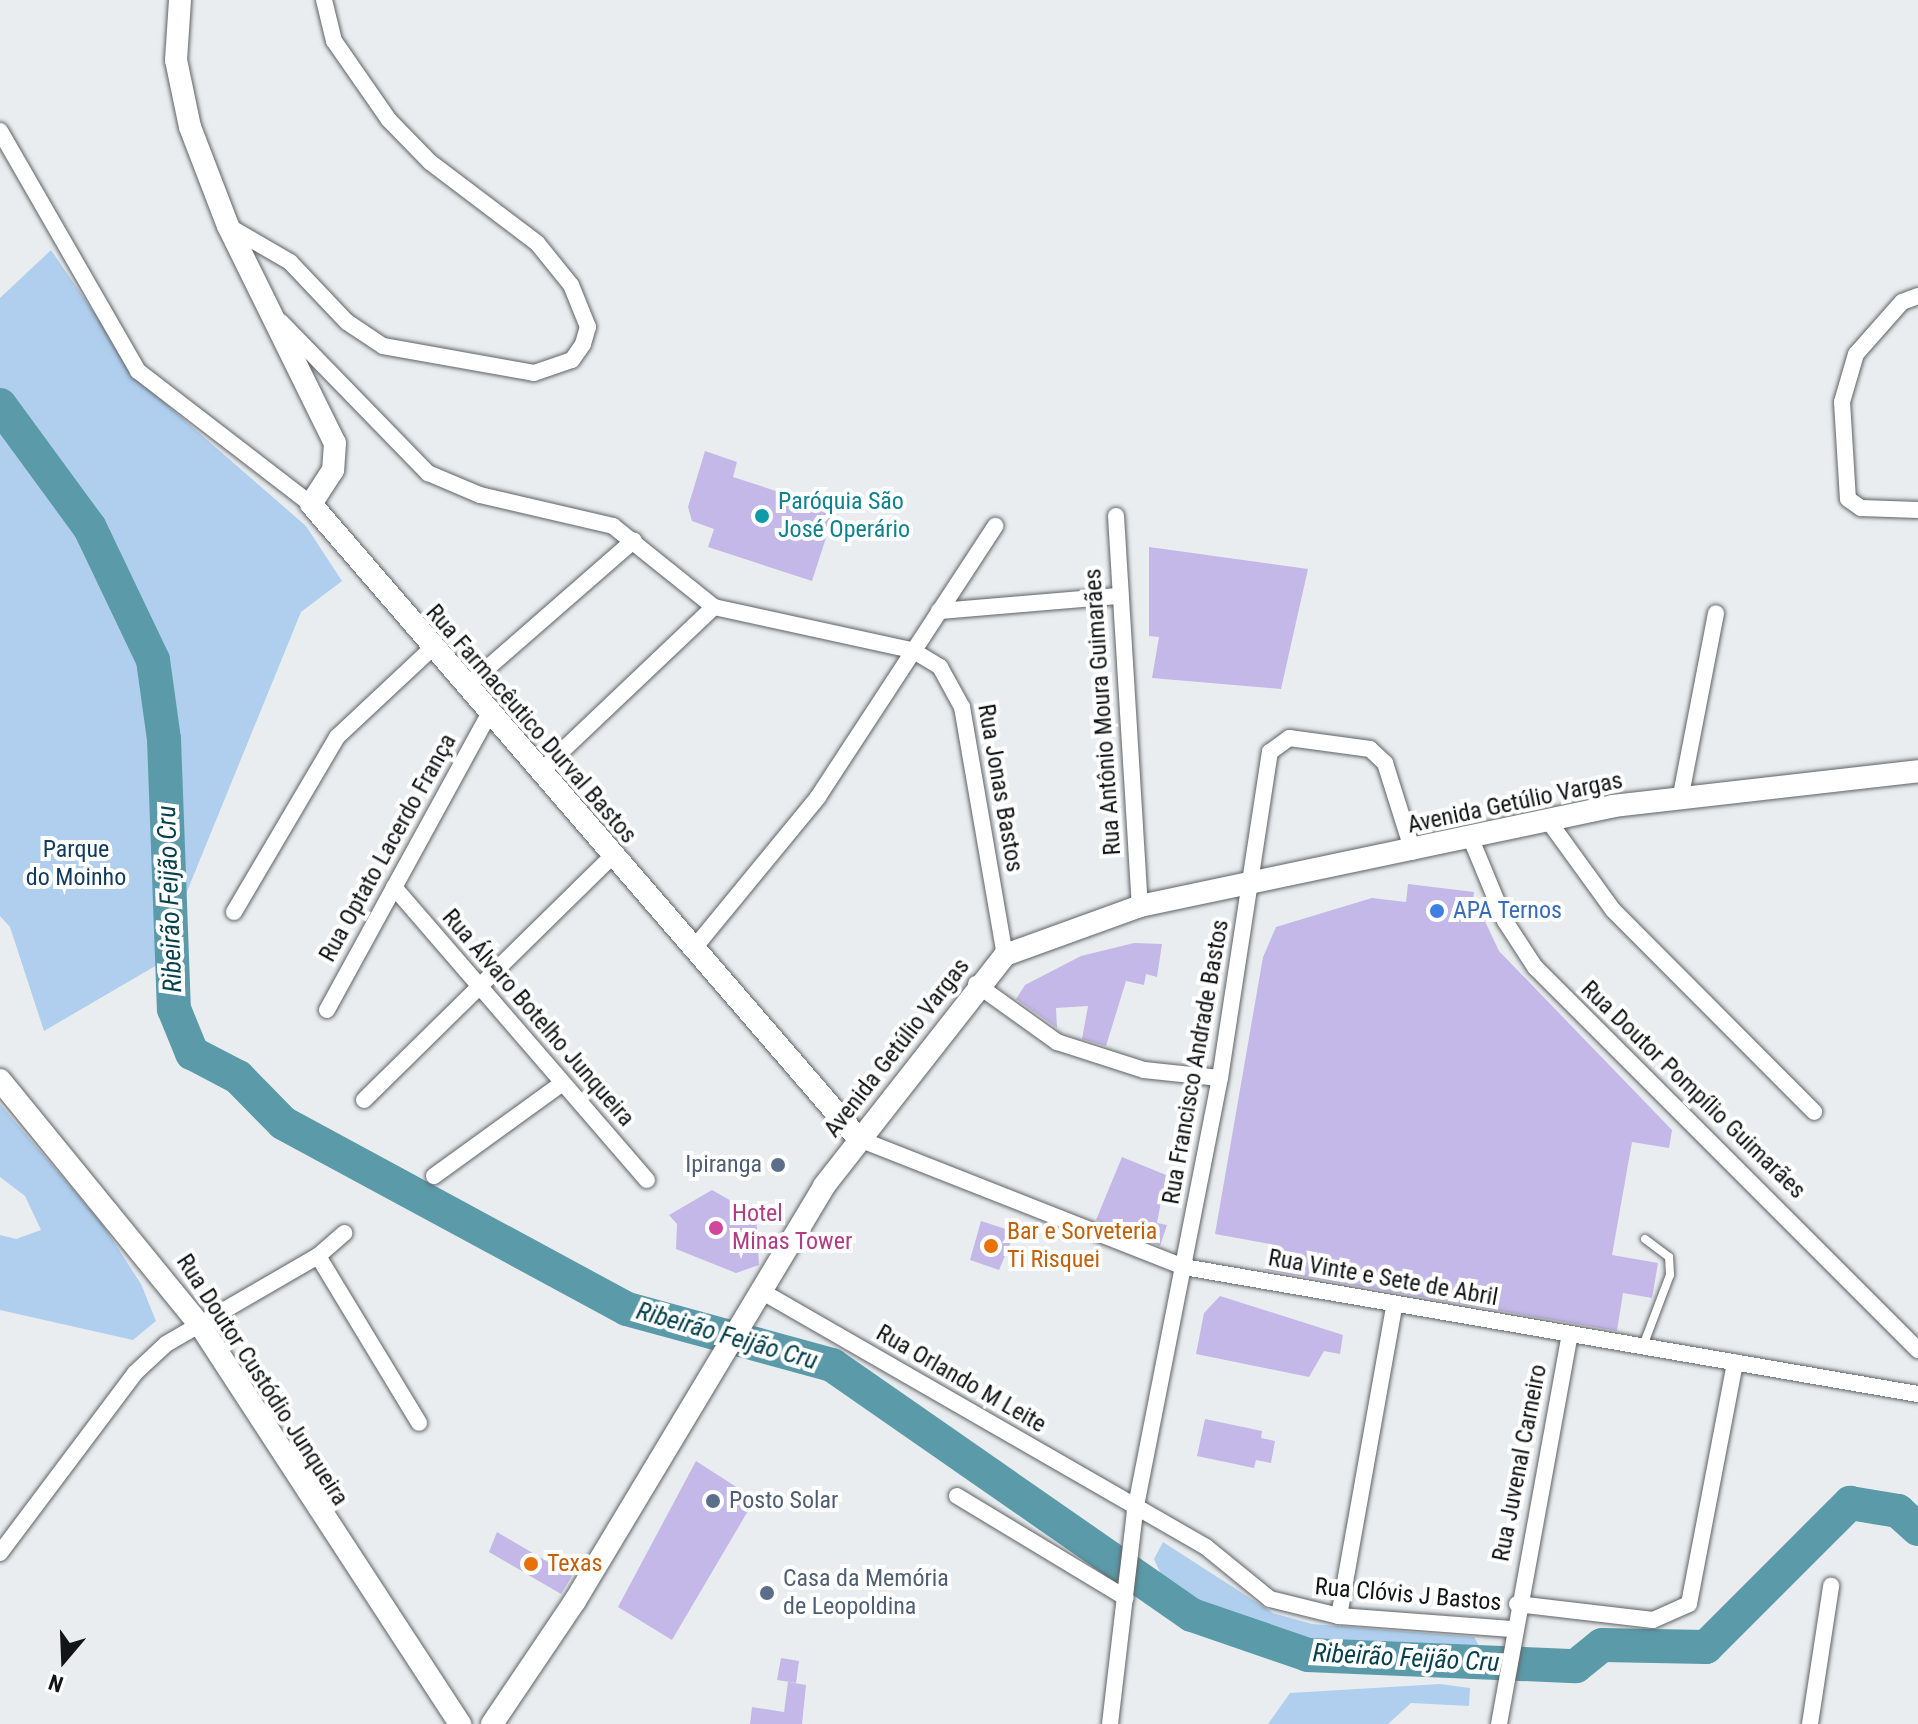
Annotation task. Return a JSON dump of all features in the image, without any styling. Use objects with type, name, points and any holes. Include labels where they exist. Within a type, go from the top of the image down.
[{"type":"main road","points":[[180,0],[180,91],[228,226],[281,322],[335,443],[333,470],[311,504]]},
{"type":"main road","name":"Rua Farmacêutico Durval Bastos","points":[[311,504],[431,649],[491,710],[612,856],[695,947],[859,1139]]},
{"type":"main road","name":"Avenida Getúlio Vargas","points":[[492,1724],[704,1389],[756,1298],[859,1139],[976,984],[1005,955],[1140,906],[1252,886],[1681,795],[1918,771]]},
{"type":"main road","name":"Rua Doutor Custódio Junqueira","points":[[0,1080],[202,1328],[460,1724]]},
{"type":"street","points":[[228,226],[290,262],[347,322],[383,346],[534,373],[572,360],[583,344],[588,327],[571,285],[537,243],[430,162],[389,120],[334,41],[324,0]]},
{"type":"street","name":"Rua Farmacêutico Durval Bastos","points":[[0,131],[138,371],[311,504]]},
{"type":"street","points":[[1918,296],[1902,302],[1856,354],[1842,402],[1848,499],[1861,508],[1918,510]]},
{"type":"street","points":[[281,322],[428,473],[480,495],[584,514],[634,540],[714,607],[912,650]]},
{"type":"street","name":"Rua Antônio Moura Guimarães","points":[[1116,516],[1118,596],[1140,906]]},
{"type":"street","points":[[695,947],[784,844],[995,526]]},
{"type":"street","points":[[468,685],[634,540]]},
{"type":"street","points":[[939,611],[1118,596]]},
{"type":"street","points":[[542,770],[714,607]]},
{"type":"street","points":[[1681,795],[1716,613]]},
{"type":"street","points":[[234,912],[337,737],[431,649]]},
{"type":"street","name":"Rua Jonas Bastos","points":[[912,650],[956,687],[1005,955]]},
{"type":"street","name":"Rua Optato Lacerdo França","points":[[327,1010],[491,710]]},
{"type":"street","name":"Rua Francisco Andrade Bastos","points":[[1110,1724],[1135,1535],[1135,1511],[1220,1078],[1252,886],[1266,763],[1277,742],[1352,744],[1378,756],[1413,852]]},
{"type":"street","points":[[1550,823],[1613,910],[1814,1112]]},
{"type":"street","name":"Rua Doutor Pompílio Guimarães","points":[[1471,839],[1505,921],[1535,967],[1918,1350]]},
{"type":"street","points":[[364,1100],[476,982],[612,856]]},
{"type":"street","name":"Rua Álvaro Botelho Junqueira","points":[[394,887],[647,1180]]},
{"type":"street","points":[[976,984],[1057,1042],[1144,1070],[1220,1078]]},
{"type":"street","points":[[434,1176],[561,1084]]},
{"type":"street","name":"Rua Vinte e Sete de Abril","points":[[859,1139],[1184,1267],[1394,1306],[1918,1394]]},
{"type":"street","points":[[0,1553],[135,1373],[166,1344],[202,1328],[318,1256],[344,1233]]},
{"type":"street","points":[[318,1256],[419,1423]]},
{"type":"street","name":"Rua Orlando M Leite","points":[[756,1298],[1135,1511]]},
{"type":"street","points":[[1339,1616],[1394,1306]]},
{"type":"street","name":"Rua Juvenal Carneiro","points":[[1499,1724],[1508,1648],[1570,1335]]},
{"type":"street","points":[[1517,1604],[1653,1620],[1678,1614],[1695,1591],[1735,1362]]},
{"type":"street","points":[[957,1496],[1127,1591]]},
{"type":"street","name":"Rua Clóvis J Bastos","points":[[1135,1511],[1206,1547],[1270,1599],[1339,1616],[1512,1629]]},
{"type":"street","points":[[1810,1724],[1831,1586]]},
{"type":"lane","points":[[1643,1347],[1670,1275],[1669,1257],[1645,1239]]},
{"type":"green space","name":"Parque do Moinho","points":[[51,250],[143,384],[306,526],[342,581],[301,612],[157,965],[44,1031],[10,927],[0,916],[0,298]]},
{"type":"green space","points":[[0,1104],[103,1225],[141,1284],[156,1321],[133,1340],[0,1310],[0,1235],[16,1239],[41,1230],[25,1196],[0,1177]]},
{"type":"green space","points":[[1163,1542],[1273,1613],[1312,1624],[1474,1637],[1482,1651],[1476,1657],[1311,1649],[1247,1632],[1210,1618],[1165,1583],[1154,1559]]},
{"type":"green space","points":[[1440,1684],[1470,1688],[1469,1706],[1411,1703],[1388,1724],[1268,1724],[1290,1693]]},
{"type":"building","name":"Paróquia São José Operário","points":[[705,451],[737,462],[733,477],[835,510],[812,581],[708,547],[714,529],[692,521],[688,507]]},
{"type":"building","points":[[1149,547],[1308,569],[1281,689],[1152,678],[1159,637],[1149,636]]},
{"type":"building","points":[[1408,884],[1474,892],[1472,914],[1482,915],[1499,951],[1672,1130],[1669,1148],[1632,1142],[1612,1255],[1658,1263],[1652,1298],[1623,1293],[1617,1331],[1265,1270],[1270,1244],[1215,1234],[1263,957],[1276,927],[1372,898],[1406,902]]},
{"type":"building","points":[[1134,943],[1162,944],[1157,977],[1146,974],[1144,985],[1126,981],[1106,1046],[1082,1039],[1088,1006],[1056,1008],[1057,1028],[1016,999],[1025,985],[1081,956]]},
{"type":"building","points":[[1122,1157],[1166,1175],[1157,1223],[1167,1225],[1160,1246],[1096,1220]]},
{"type":"building","name":"Hotel Minas Tower","points":[[712,1190],[756,1215],[759,1265],[736,1273],[676,1249],[677,1224],[669,1215]]},
{"type":"building","name":"Bar e Sorveteria Ti Risquei","points":[[981,1221],[1015,1232],[999,1270],[970,1260]]},
{"type":"building","points":[[1220,1296],[1343,1335],[1340,1354],[1324,1351],[1309,1377],[1196,1354],[1204,1313]]},
{"type":"building","points":[[1205,1419],[1262,1431],[1261,1438],[1275,1441],[1271,1463],[1256,1460],[1254,1468],[1197,1456]]},
{"type":"building","points":[[696,1461],[755,1499],[672,1640],[618,1607]]},
{"type":"building","name":"Texas","points":[[497,1532],[572,1576],[561,1594],[489,1552]]},
{"type":"building","points":[[781,1658],[799,1661],[796,1683],[777,1680]]},
{"type":"building","points":[[788,1682],[806,1685],[802,1724],[750,1724],[752,1707],[784,1712]]},
{"type":"waterway","name":"Ribeirão Feijão Cru","points":[[0,405],[90,528],[153,660],[164,739],[174,1009],[192,1053],[238,1077],[283,1123],[627,1309],[832,1365],[1192,1615],[1308,1655],[1576,1666],[1602,1645],[1706,1647],[1850,1503],[1898,1511],[1918,1529]]},
{"type":"place","name":"Paróquia São José Operário","points":[[762,516]]},
{"type":"place","name":"APA Ternos","points":[[1437,911]]},
{"type":"place","name":"Ipiranga","points":[[778,1165]]},
{"type":"place","name":"Hotel Minas Tower","points":[[716,1228]]},
{"type":"place","name":"Bar e Sorveteria Ti Risquei","points":[[991,1246]]},
{"type":"place","name":"Posto Solar","points":[[713,1501]]},
{"type":"place","name":"Texas","points":[[531,1564]]},
{"type":"place","name":"Casa da Memória de Leopoldina","points":[[767,1593]]}]
